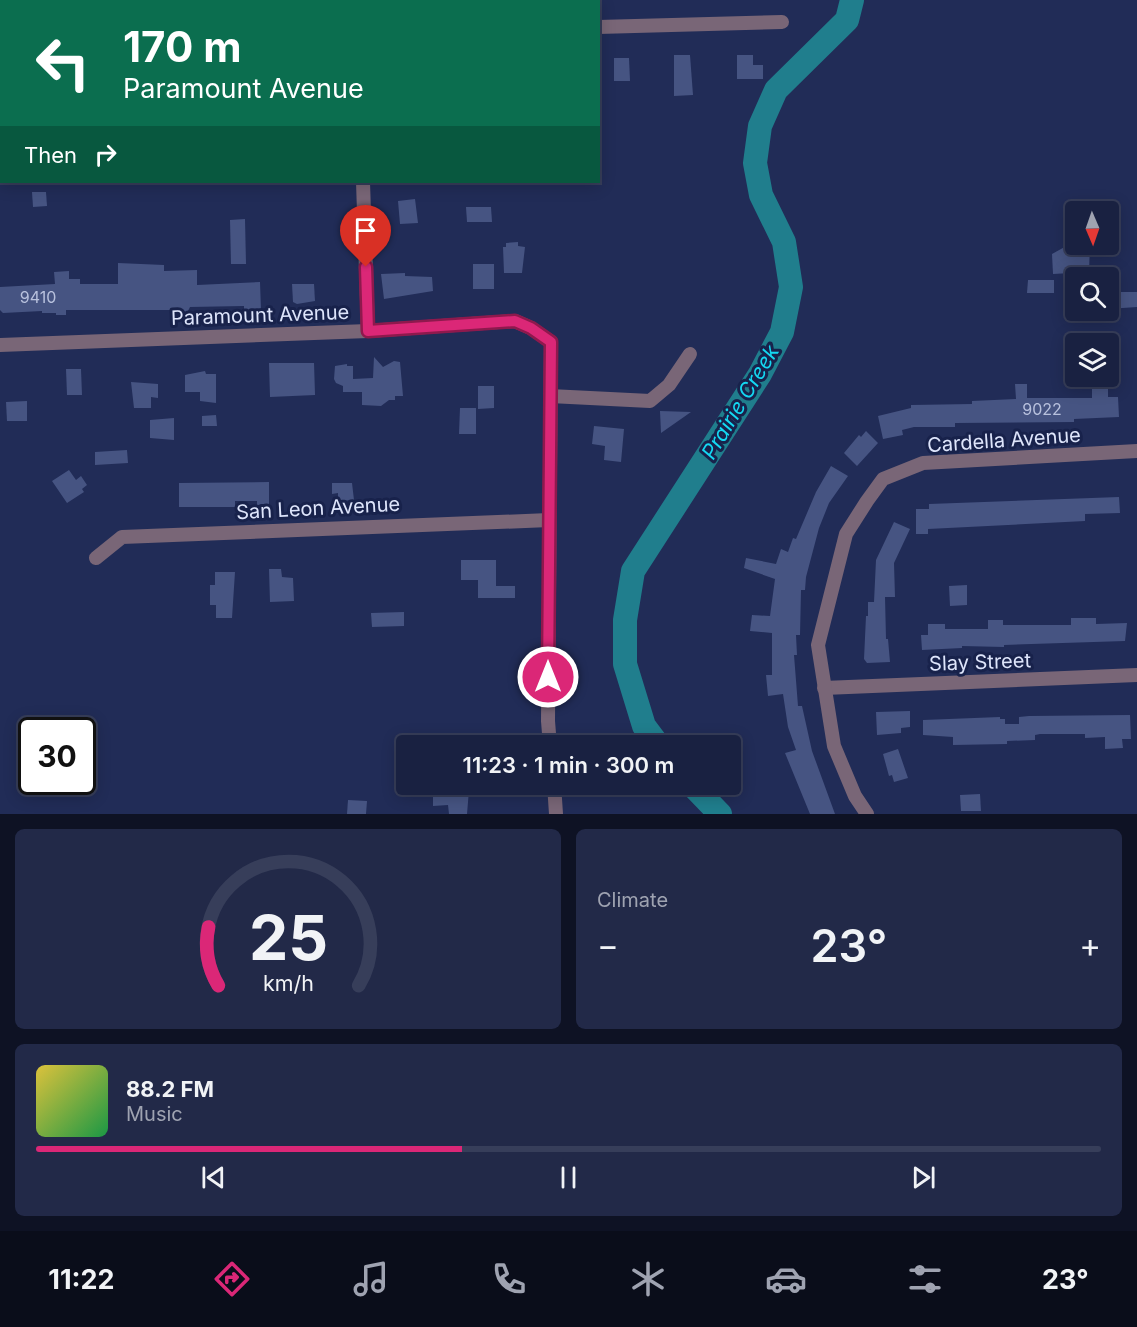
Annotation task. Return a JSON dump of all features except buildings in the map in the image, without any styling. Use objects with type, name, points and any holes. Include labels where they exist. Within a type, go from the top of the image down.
[{"type":"street","points":[[600,27],[782,21]]},
{"type":"street","points":[[363,183],[368,331]]},
{"type":"street","name":"Paramount Avenue","points":[[0,345],[368,331],[515,321],[531,328],[551,342],[550,396]]},
{"type":"street","points":[[550,735],[550,396],[650,401],[669,385],[690,354]]},
{"type":"street","name":"Cardella Avenue","points":[[867,814],[855,796],[834,746],[818,645],[846,534],[883,479],[923,463],[1137,451]]},
{"type":"street","name":"San Leon Avenue","points":[[96,558],[122,537],[549,520]]},
{"type":"street","name":"Slay Street","points":[[824,688],[1137,675]]},
{"type":"street","points":[[555,795],[556,814]]},
{"type":"waterway","name":"Prairie Creek","points":[[651,735],[644,726],[625,664],[625,620],[633,571],[760,374],[782,332],[791,287],[784,242],[761,195],[755,163],[760,126],[776,90],[847,20],[852,0]]},
{"type":"waterway","name":"Prairie Creek","points":[[702,795],[720,814]]},
{"type":"route","points":[[366,267],[368,331],[515,321],[531,328],[551,342],[548,677]]}]
